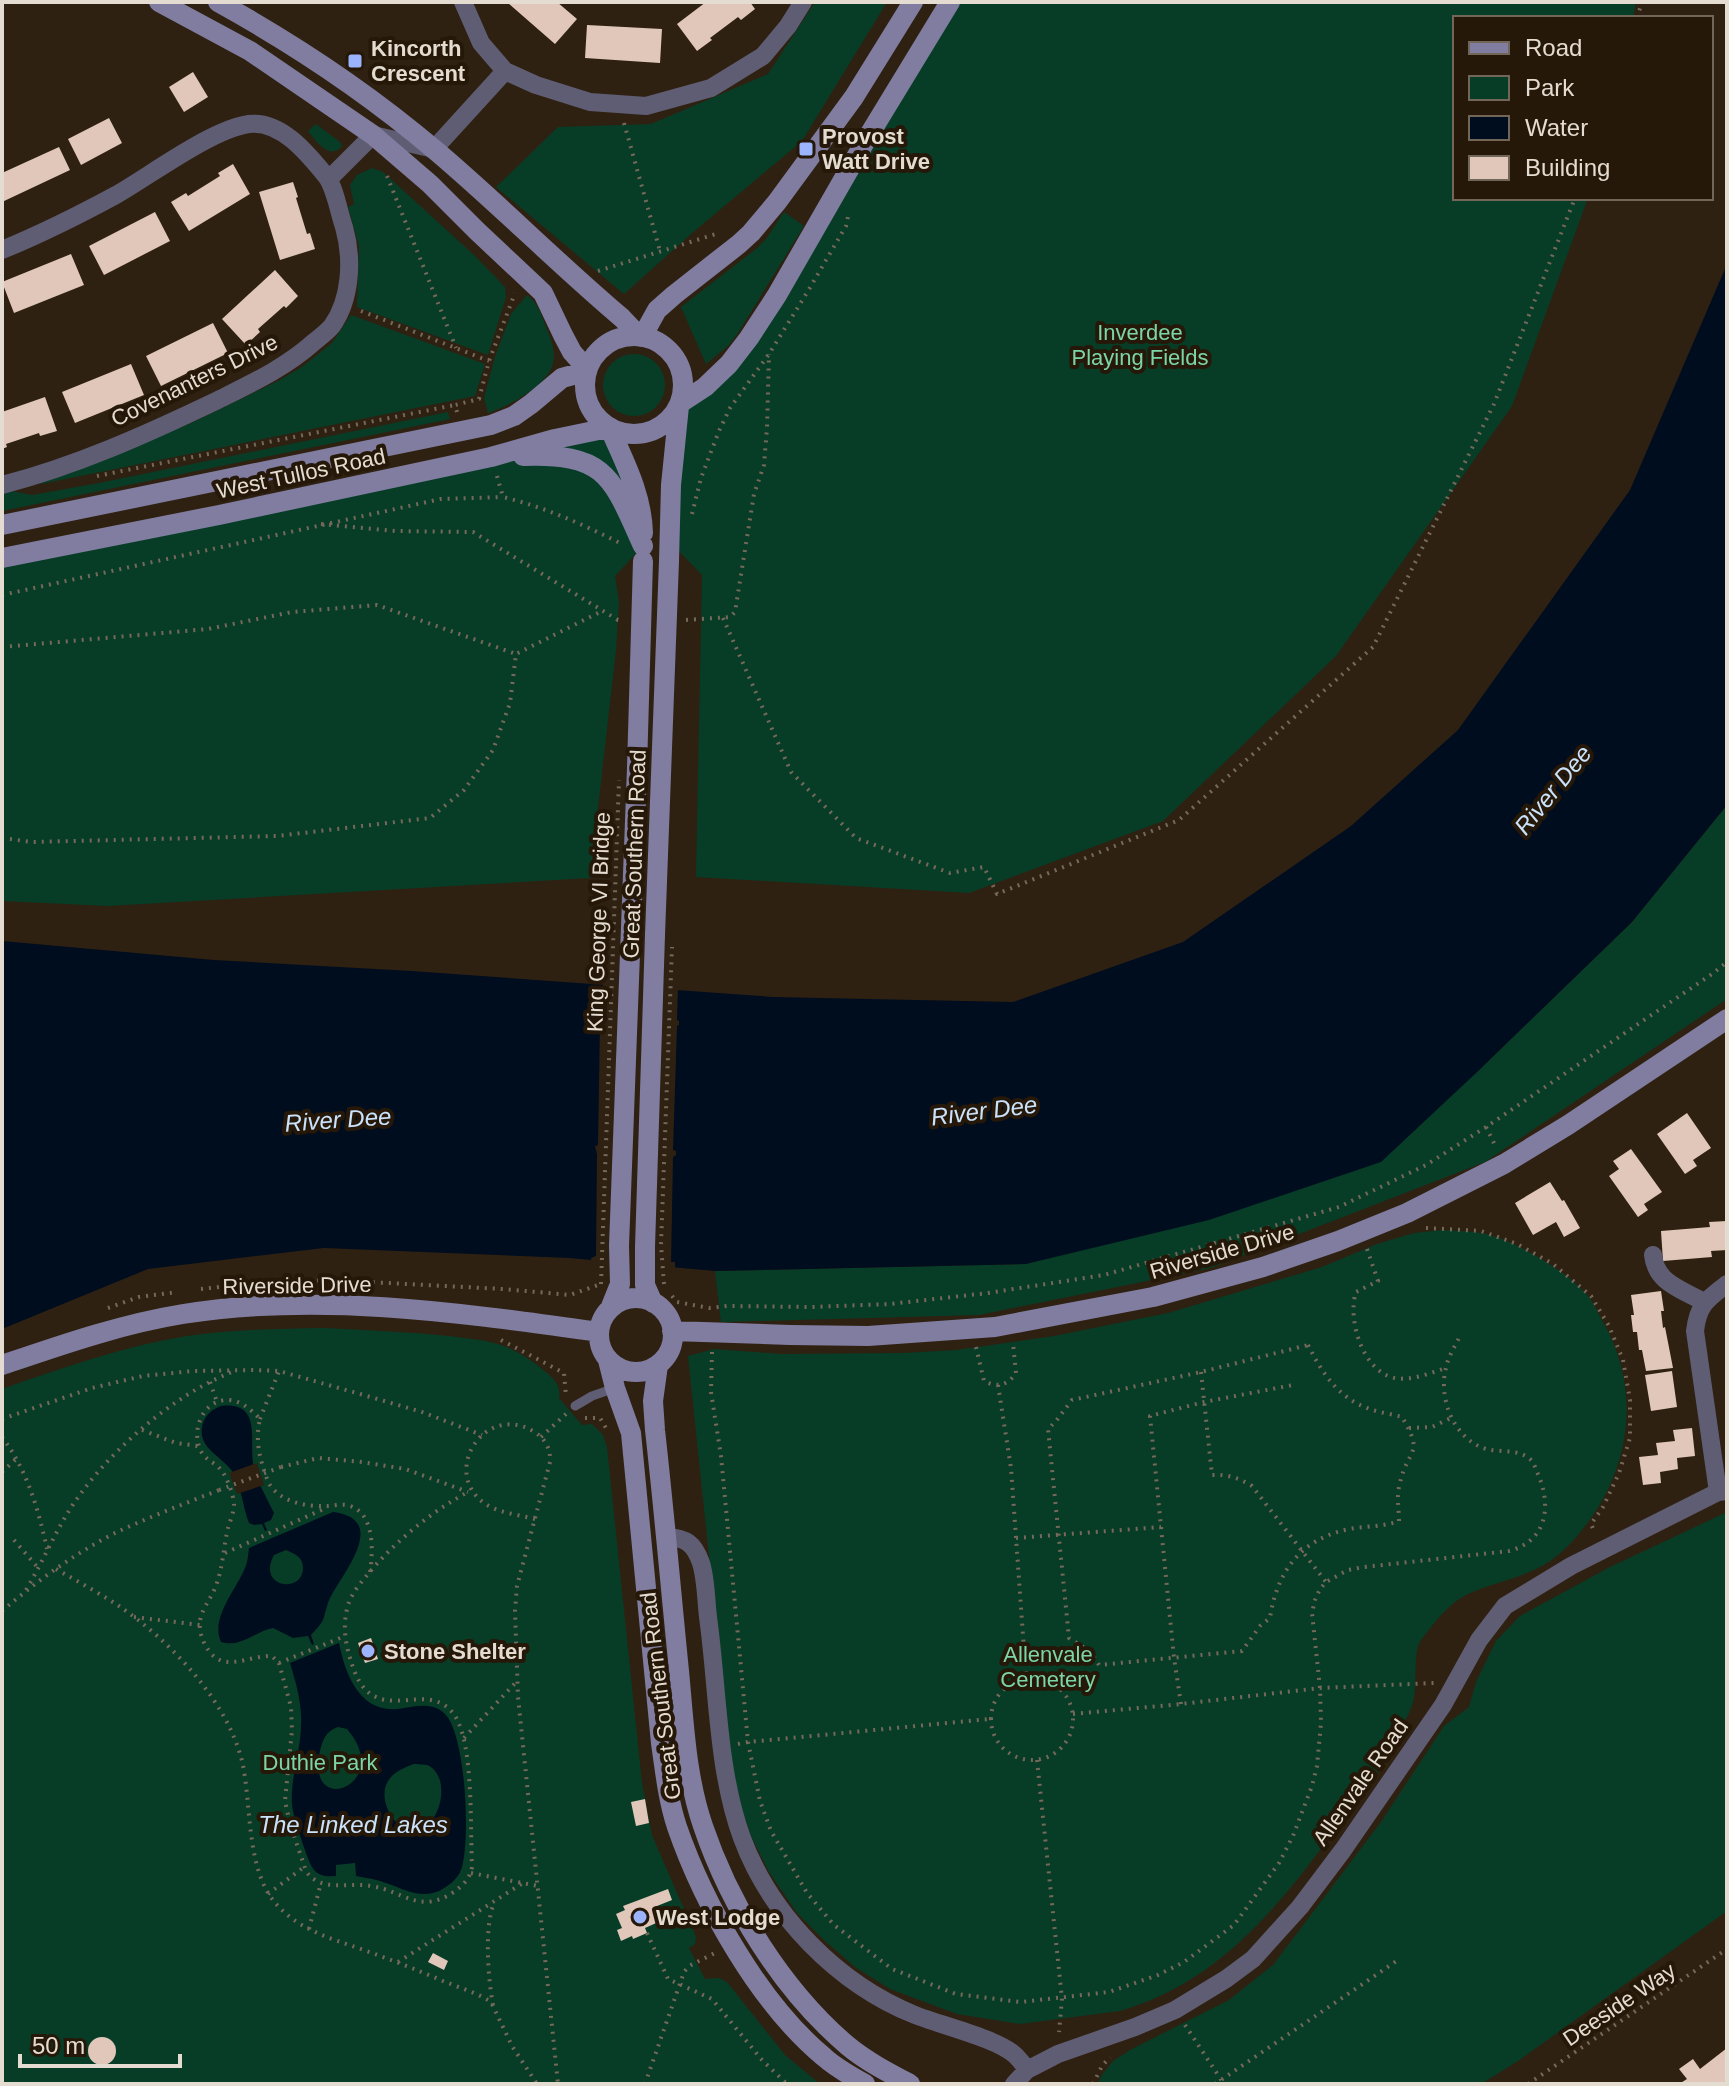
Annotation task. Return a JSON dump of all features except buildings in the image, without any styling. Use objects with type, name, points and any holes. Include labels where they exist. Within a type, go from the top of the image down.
[{"type":"main road","points":[[159,2],[250,51],[373,135],[430,184],[543,293],[572,352],[587,370]]},
{"type":"main road","points":[[218,2],[284,40],[386,111],[434,149],[640,336]]},
{"type":"main road","points":[[640,336],[657,310],[745,239],[777,202],[854,97],[913,2]]},
{"type":"main road","points":[[679,405],[705,387],[729,364],[756,327],[950,2]]},
{"type":"main road","points":[[640,336],[661,344],[677,361],[683,383],[679,405],[661,427],[636,435],[622,434],[596,418],[587,403],[584,386],[587,370],[595,355],[607,344],[622,337],[640,336]]},
{"type":"main road","name":"West Tullos Road","points":[[2,525],[491,425],[514,416],[562,378],[587,370]]},
{"type":"main road","name":"Great Southern Road","points":[[649,1294],[645,1231],[671,485],[679,405]]},
{"type":"main road","name":"Great Southern Road","points":[[609,428],[638,496],[643,516],[637,553],[619,1246],[610,1284],[610,1309]]},
{"type":"main road","name":"West Tullos Road","points":[[2,558],[491,457],[609,428]]},
{"type":"main road","points":[[491,457],[559,455],[585,462],[606,476],[619,492],[637,553]]},
{"type":"main road","name":"Riverside Drive","points":[[672,1331],[842,1336],[973,1330],[1153,1297],[1263,1267],[1407,1213],[1504,1164],[1727,1019]]},
{"type":"main road","points":[[649,1294],[666,1315],[672,1331],[672,1344],[658,1365],[648,1370],[626,1371],[608,1360],[602,1351],[599,1332],[602,1320],[610,1309],[617,1303],[649,1294]]},
{"type":"main road","name":"Riverside Drive","points":[[2,1365],[153,1319],[212,1310],[311,1305],[442,1311],[599,1332]]},
{"type":"main road","name":"Great Southern Road","points":[[608,1360],[631,1433],[666,1777],[681,1836],[732,1945],[752,1974],[800,2035],[826,2059],[865,2084]]},
{"type":"main road","name":"Great Southern Road","points":[[658,1365],[653,1401],[684,1731],[692,1786],[702,1825],[752,1931],[796,1994],[849,2047],[910,2084]]},
{"type":"street","points":[[463,2],[481,43],[505,71],[536,85],[590,102],[619,106],[646,106],[711,88],[763,56],[803,2]]},
{"type":"street","points":[[2,250],[117,195],[208,140],[248,124],[266,125],[290,136],[329,179],[373,135],[434,149],[505,71]]},
{"type":"street","name":"Covenanters Drive","points":[[2,485],[93,455],[231,394],[297,357],[330,328],[343,306],[349,271],[345,233],[329,179]]},
{"type":"street","points":[[1653,1255],[1661,1278],[1704,1302]]},
{"type":"street","points":[[1722,1492],[1695,1331],[1697,1316],[1704,1302],[1727,1284]]},
{"type":"street","name":"Allenvale Road","points":[[1014,2084],[1027,2070],[1058,2054],[1175,2010],[1253,1959],[1300,1907],[1343,1850],[1443,1705],[1479,1640],[1505,1606],[1581,1560],[1722,1492]]},
{"type":"street","points":[[666,1537],[686,1540],[701,1563],[727,1784],[742,1838],[759,1876],[814,1949],[846,1975],[882,2000],[914,2015],[986,2040],[1015,2054],[1027,2070]]},
{"type":"lane","points":[[575,1406],[615,1388]]},
{"type":"path","points":[[619,106],[660,251]]},
{"type":"path","points":[[383,165],[456,348]]},
{"type":"path","points":[[723,618],[791,772],[856,838],[950,873],[984,867],[997,894],[1179,820],[1373,647],[1494,404],[1574,200]]},
{"type":"path","points":[[692,516],[701,478],[730,408],[769,354],[846,226]]},
{"type":"path","points":[[593,272],[732,229]]},
{"type":"path","points":[[85,479],[479,399],[516,286],[527,276]]},
{"type":"path","points":[[375,316],[489,361]]},
{"type":"path","points":[[679,620],[730,617],[735,612],[754,494],[764,465],[769,354]]},
{"type":"path","points":[[455,405],[460,432]]},
{"type":"path","points":[[491,457],[503,497]]},
{"type":"path","points":[[2,595],[441,499],[503,497],[531,504],[577,522],[637,553]]},
{"type":"path","points":[[321,524],[395,531],[473,532],[618,620],[633,620]]},
{"type":"path","points":[[2,647],[208,629],[292,612],[377,605],[516,654],[602,611]]},
{"type":"path","points":[[625,624],[626,609]]},
{"type":"path","points":[[2,838],[32,842],[277,836],[430,818],[464,790],[493,750],[510,703],[516,654]]},
{"type":"path","name":"King George VI Bridge","points":[[610,1284],[620,766]]},
{"type":"path","points":[[677,1302],[709,1308],[812,1307],[890,1304],[988,1293],[1104,1275],[1339,1207],[1426,1165],[1727,962]]},
{"type":"path","points":[[1407,1213],[1418,1227],[1481,1231],[1517,1244],[1553,1264],[1591,1296],[1603,1316],[1623,1360],[1630,1400],[1630,1438],[1619,1473],[1591,1524],[1599,1542]]},
{"type":"path","points":[[1362,1231],[1378,1281],[1356,1292],[1354,1299],[1363,1352],[1383,1373],[1395,1378],[1410,1378],[1446,1368]]},
{"type":"path","points":[[502,1318],[501,1341],[564,1373],[566,1397],[585,1418],[600,1418],[609,1433]]},
{"type":"path","points":[[973,1330],[984,1381],[992,1386],[1011,1381],[1016,1373],[1011,1325]]},
{"type":"path","points":[[712,1356],[711,1392],[721,1456],[748,1742],[760,1801],[771,1831],[807,1893],[834,1925],[892,1969],[956,1994],[1021,2002],[1109,1992],[1158,1975],[1184,1962],[1241,1917],[1279,1863],[1312,1786],[1321,1723],[1312,1613],[1320,1589],[1326,1582],[1348,1570],[1364,1567],[1509,1551],[1528,1544],[1535,1535],[1546,1506],[1545,1492],[1533,1461],[1519,1452],[1496,1451],[1473,1444],[1451,1418],[1446,1404],[1446,1368],[1461,1334]]},
{"type":"path","points":[[1308,1345],[1321,1370],[1342,1395],[1370,1410],[1402,1417],[1409,1428],[1415,1449],[1399,1487],[1399,1521],[1337,1532],[1302,1550],[1279,1586],[1270,1618],[1260,1626],[1242,1651],[1099,1665],[1091,1652],[1069,1638],[1048,1429],[1072,1400],[1308,1345]]},
{"type":"path","points":[[26,1590],[79,1495],[105,1465],[175,1403],[210,1381],[237,1370]]},
{"type":"path","points":[[2,1419],[92,1388],[143,1376],[193,1371],[279,1371],[422,1412],[482,1435]]},
{"type":"path","points":[[279,1371],[260,1419],[258,1450],[270,1485],[293,1501],[322,1507],[352,1506],[368,1527],[372,1543],[370,1572]]},
{"type":"path","points":[[1201,1372],[1212,1475],[1239,1479],[1252,1486],[1326,1582]]},
{"type":"path","points":[[210,1381],[217,1402]]},
{"type":"path","points":[[998,1385],[1011,1468],[1026,1677]]},
{"type":"path","points":[[1181,1704],[1150,1416],[1293,1385]]},
{"type":"path","points":[[260,1419],[239,1402],[228,1400],[207,1408],[198,1426],[198,1446],[206,1459],[223,1472],[234,1505],[219,1576],[202,1613],[200,1625],[206,1648],[218,1661],[235,1662],[266,1655],[279,1663],[292,1718],[286,1807],[304,1867],[312,1879],[321,1883],[374,1886],[415,1902],[431,1902],[461,1887],[471,1873],[469,1785],[460,1726],[452,1712],[440,1703],[419,1698],[385,1700],[372,1695],[354,1669],[345,1636],[349,1604],[393,1545],[448,1503],[468,1492]]},
{"type":"path","points":[[541,1437],[575,1406]]},
{"type":"path","points":[[1409,1428],[1432,1427],[1451,1418]]},
{"type":"path","points":[[477,1496],[469,1481],[467,1465],[471,1448],[482,1435],[497,1426],[514,1424],[541,1437],[550,1457],[515,1598],[518,1680],[558,2084]]},
{"type":"path","points":[[142,1430],[176,1443],[198,1446]]},
{"type":"path","points":[[2,1437],[32,1491],[48,1551]]},
{"type":"path","points":[[2,1611],[56,1569],[114,1534],[219,1490],[281,1467],[318,1458],[405,1469],[468,1492],[497,1509],[535,1519]]},
{"type":"path","points":[[2,1472],[16,1459]]},
{"type":"path","points":[[225,1553],[332,1506]]},
{"type":"path","points":[[1016,1538],[1161,1527]]},
{"type":"path","points":[[14,1540],[39,1569]]},
{"type":"path","points":[[56,1569],[119,1606],[170,1650],[206,1690],[224,1716],[241,1759],[252,1842],[268,1894],[286,1913],[309,1929],[482,1996],[493,2006]]},
{"type":"path","points":[[132,1617],[200,1625]]},
{"type":"path","points":[[279,1663],[345,1636]]},
{"type":"path","points":[[1026,1677],[1052,1682],[1070,1701],[1073,1714],[1073,1727],[1068,1739],[1049,1757],[1037,1760],[1024,1760],[1001,1747],[994,1736],[990,1719],[995,1699],[1003,1689],[1013,1681],[1026,1677]]},
{"type":"path","points":[[464,1738],[518,1680]]},
{"type":"path","points":[[1073,1714],[1320,1688],[1454,1682]]},
{"type":"path","points":[[723,1748],[748,1742],[990,1719]]},
{"type":"path","points":[[1037,1760],[1062,1999],[1058,2054]]},
{"type":"path","points":[[268,1894],[304,1867]]},
{"type":"path","points":[[471,1873],[538,1886]]},
{"type":"path","points":[[309,1929],[321,1883]]},
{"type":"path","points":[[398,1962],[523,1883]]},
{"type":"path","points":[[495,1900],[488,1927],[493,2006],[512,2046],[537,2084]]},
{"type":"path","points":[[647,1933],[668,1979],[715,2002],[762,2060],[787,2084]]},
{"type":"path","points":[[645,2084],[684,1972],[689,1966],[732,1945]]},
{"type":"path","name":"Deeside Way","points":[[1528,2084],[1727,1949]]},
{"type":"path","points":[[1215,2084],[1223,2082],[1398,1960]]},
{"type":"path","points":[[1175,2010],[1223,2082]]},
{"type":"green space","points":[[815,2],[887,2],[802,141],[624,294],[496,187],[558,127],[651,124],[768,74]]},
{"type":"green space","name":"Inverdee Playing Fields","points":[[950,2],[1636,2],[1633,16],[1453,16],[1453,200],[1587,200],[1512,406],[1336,656],[1163,821],[969,893],[696,877],[702,575],[669,541],[679,406],[729,364]]},
{"type":"green space","points":[[316,124],[342,146],[333,151],[324,148],[308,131]]},
{"type":"green space","points":[[372,168],[383,172],[505,287],[506,297],[488,355],[357,307],[359,246],[348,207],[354,204],[350,185],[357,175]]},
{"type":"green space","points":[[784,212],[804,226],[738,333],[706,364],[681,307],[756,249]]},
{"type":"green space","points":[[527,295],[539,309],[550,336],[553,364],[535,388],[488,413],[484,398],[495,357],[511,314]]},
{"type":"green space","points":[[351,315],[485,364],[475,396],[39,483],[189,424],[278,381],[332,343]]},
{"type":"green space","points":[[634,354],[646,356],[656,363],[663,373],[663,397],[656,407],[646,414],[634,416],[622,414],[612,407],[605,397],[603,385],[605,373],[612,363],[622,356]]},
{"type":"green space","points":[[448,412],[450,419],[2,511],[2,493],[11,491],[32,495],[99,483]]},
{"type":"green space","points":[[610,429],[643,546],[615,576],[619,603],[616,650],[590,878],[108,906],[2,901],[2,558]]},
{"type":"green space","points":[[1727,805],[1727,999],[1485,1162],[1211,1268],[979,1315],[721,1322],[715,1271],[1026,1264],[1475,1074],[1632,922]]},
{"type":"green space","name":"Allenvale Cemetery","points":[[1443,1230],[1486,1234],[1526,1250],[1579,1287],[1603,1322],[1623,1375],[1626,1429],[1611,1482],[1599,1507],[1582,1530],[1548,1563],[1468,1594],[1437,1620],[1418,1646],[1415,1694],[1410,1711],[1370,1782],[1308,1866],[1263,1919],[1239,1943],[1184,1983],[1154,1999],[1120,2011],[1020,2024],[957,2014],[890,1989],[855,1967],[797,1913],[769,1872],[751,1836],[733,1784],[688,1356],[714,1349],[781,1354],[904,1353],[956,1350],[1054,1336],[1168,1313],[1322,1267],[1377,1244],[1414,1233]]},
{"type":"green space","name":"Duthie Park","points":[[324,1328],[449,1336],[504,1346],[546,1372],[557,1384],[559,1398],[582,1425],[592,1424],[603,1435],[607,1447],[642,1783],[652,1835],[696,1937],[695,1944],[689,1948],[705,1979],[719,1978],[727,1982],[785,2055],[820,2084],[2,2084],[2,1389],[93,1358],[163,1340],[221,1332]]},
{"type":"green space","points":[[1727,1512],[1727,1911],[1518,2061],[1481,2084],[1098,2084],[1113,2061],[1229,2000],[1273,1965],[1381,1822],[1444,1726],[1469,1707],[1476,1682],[1496,1641],[1520,1616],[1610,1567]]},
{"type":"water","name":"River Dee","points":[[1727,264],[1727,805],[1632,922],[1381,1162],[1209,1220],[1026,1264],[715,1271],[569,1258],[324,1248],[148,1269],[2,1329],[2,941],[214,960],[773,997],[1013,1002],[1183,942],[1351,826],[1458,730],[1630,490]]},
{"type":"water","points":[[221,1406],[235,1406],[249,1417],[254,1467],[274,1513],[271,1520],[264,1523],[265,1531],[262,1524],[249,1523],[234,1474],[203,1439],[204,1420]]},
{"type":"water","points":[[333,1512],[349,1517],[358,1524],[358,1546],[330,1599],[323,1620],[311,1635],[314,1644],[308,1636],[293,1638],[273,1628],[234,1643],[221,1642],[221,1614],[245,1568],[249,1548]],"holes":[[[286,1550],[300,1559],[303,1568],[296,1582],[282,1584],[271,1575],[270,1566],[274,1555]]]},
{"type":"water","name":"The Linked Lakes","points":[[339,1643],[345,1667],[356,1689],[373,1705],[385,1709],[429,1706],[445,1714],[458,1743],[465,1789],[464,1856],[455,1880],[439,1891],[425,1894],[356,1876],[355,1863],[336,1865],[336,1876],[324,1876],[313,1868],[292,1805],[301,1716],[290,1663]],"holes":[[[338,1727],[347,1729],[359,1749],[361,1765],[356,1778],[346,1786],[335,1789],[325,1784],[319,1772],[320,1751],[328,1733]],[[414,1764],[427,1765],[436,1772],[441,1796],[432,1820],[423,1827],[412,1829],[393,1818],[384,1793],[393,1775]]]},
{"type":"pier","points":[[603,981],[678,986],[671,1262],[675,1262],[675,1271],[592,1264],[591,1258],[596,1256],[598,1016],[601,1014]]},
{"type":"pier","points":[[257,1463],[264,1485],[237,1494],[229,1473]]},
{"type":"place","name":"Kincorth Crescent","points":[[355,61]]},
{"type":"place","name":"Provost Watt Drive","points":[[806,149]]},
{"type":"place","name":"Stone Shelter","points":[[368,1651]]},
{"type":"place","name":"West Lodge","points":[[640,1917]]}]
